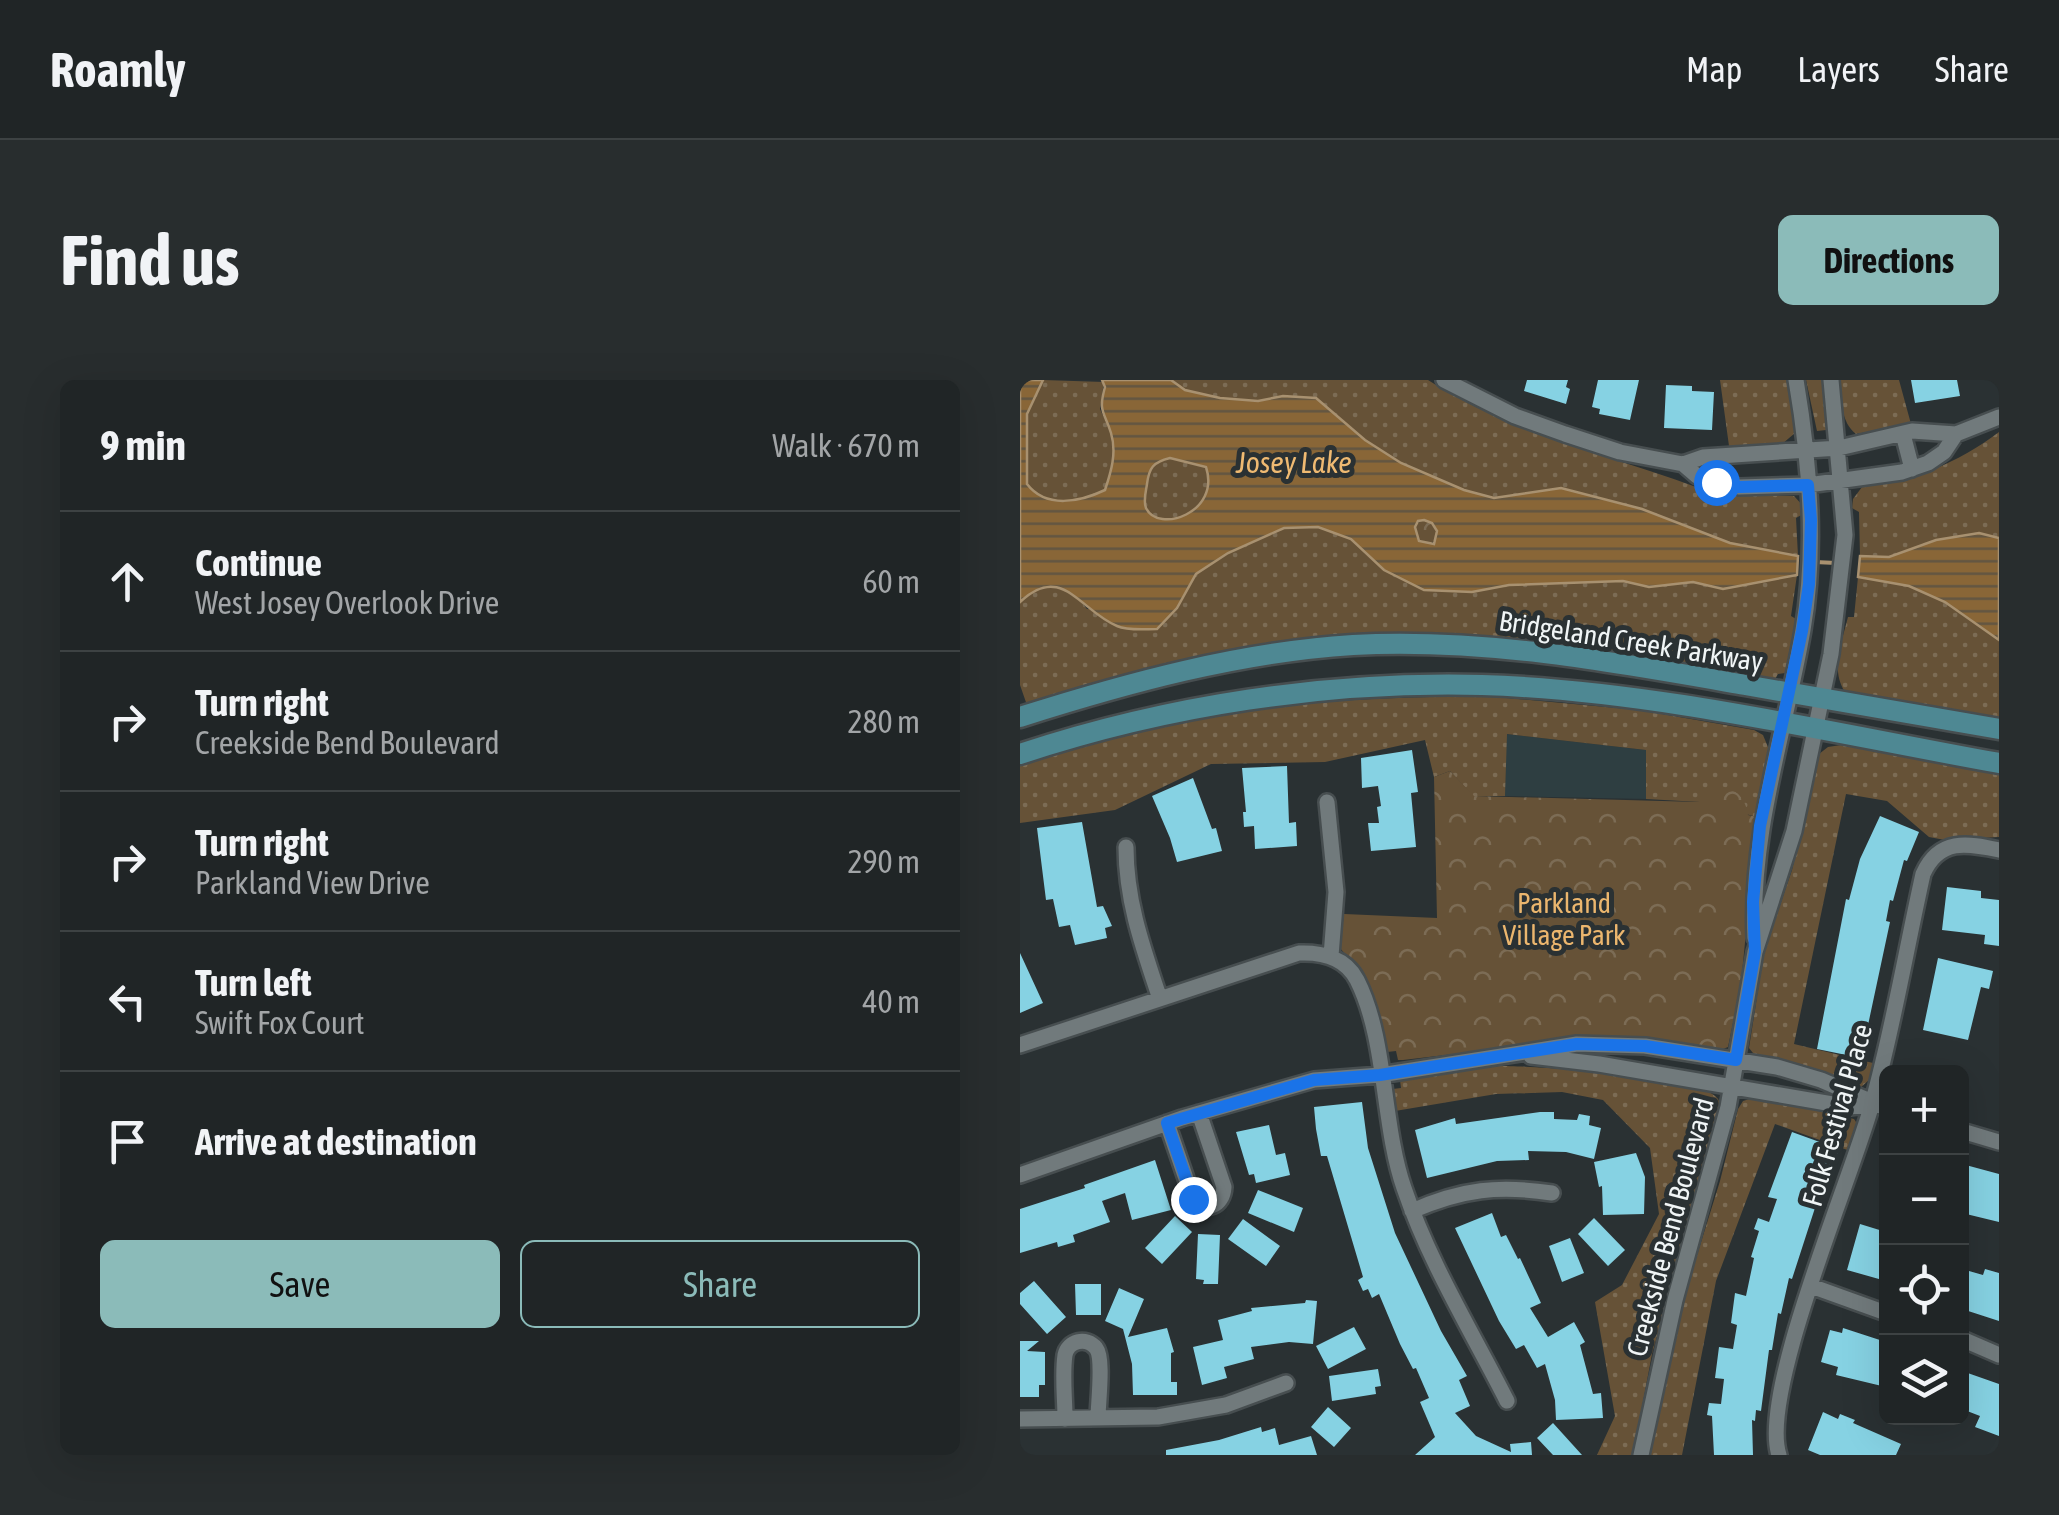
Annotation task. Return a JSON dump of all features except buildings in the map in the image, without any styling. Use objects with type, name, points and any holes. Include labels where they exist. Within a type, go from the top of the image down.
[{"type":"main road","name":"Bridgeland Creek Parkway","points":[[1020,718],[1116,688],[1275,654],[1352,646],[1488,646],[1572,655],[1999,729]]},
{"type":"main road","name":"Bridgeland Creek Parkway","points":[[1020,754],[1126,724],[1215,706],[1281,695],[1421,684],[1567,691],[1999,763]]},
{"type":"street","points":[[1444,380],[1515,416],[1620,452],[1683,464],[1698,476],[1739,487],[1808,485],[1912,468],[1944,452],[1956,434]]},
{"type":"street","name":"Creekside Bend Boulevard","points":[[1755,952],[1753,902],[1760,826],[1806,609],[1811,520],[1796,380]]},
{"type":"street","name":"Creekside Bend Boulevard","points":[[1642,1455],[1674,1300],[1714,1166],[1732,1087],[1755,952],[1794,830],[1822,698],[1845,535],[1831,380]]},
{"type":"street","points":[[1683,464],[1703,457],[1839,448],[1936,430],[1956,434],[1999,418]]},
{"type":"street","points":[[1903,434],[1912,468]]},
{"type":"street","points":[[1739,487],[1740,455]]},
{"type":"street","points":[[1326,802],[1336,892],[1332,956]]},
{"type":"street","name":"Folk Festival Place","points":[[1888,1065],[1928,862],[1936,853],[1958,844],[1999,850]]},
{"type":"street","points":[[1126,846],[1131,910],[1160,999]]},
{"type":"street","points":[[1020,1045],[1299,953],[1332,956],[1356,978],[1370,1016],[1402,1185],[1412,1211],[1507,1401]]},
{"type":"street","points":[[1020,1175],[1167,1123],[1314,1080],[1380,1075],[1577,1044],[1645,1046],[1777,1067],[1820,1080],[1879,1106]]},
{"type":"street","points":[[1507,1054],[1599,1064],[1850,1107],[1879,1106]]},
{"type":"street","name":"Folk Festival Place","points":[[1779,1455],[1776,1426],[1787,1364],[1811,1286],[1879,1109]]},
{"type":"street","points":[[1167,1123],[1193,1199],[1202,1206],[1214,1206],[1222,1198],[1224,1187],[1200,1113]]},
{"type":"street","points":[[1969,1133],[1999,1142]]},
{"type":"street","points":[[1412,1211],[1474,1190],[1511,1187],[1552,1193]]},
{"type":"street","points":[[1811,1286],[1879,1310]]},
{"type":"street","points":[[1065,1419],[1066,1352],[1073,1344],[1084,1341],[1094,1346],[1100,1357],[1098,1418]]},
{"type":"street","points":[[1969,1343],[1999,1355]]},
{"type":"street","points":[[1020,1420],[1158,1417],[1226,1405],[1286,1384]]},
{"type":"shaded area","points":[[1506,734],[1646,750],[1646,799],[1505,796]]},
{"type":"green space","points":[[1043,380],[1104,382],[1100,409],[1111,433],[1114,454],[1105,491],[1064,501],[1044,498],[1027,485],[1027,414]]},
{"type":"green space","points":[[1172,380],[1428,380],[1524,428],[1696,487],[1725,494],[1794,496],[1804,507],[1803,514],[1796,518],[1798,556],[1730,543],[1561,488],[1494,498],[1464,490],[1401,463],[1365,440],[1316,398],[1220,398],[1185,390]]},
{"type":"green space","points":[[1720,380],[1791,380],[1795,433],[1782,444],[1729,446]]},
{"type":"green space","points":[[1806,380],[1826,380],[1826,430],[1817,431]]},
{"type":"green space","points":[[1839,380],[1899,380],[1911,424],[1856,434],[1844,416]]},
{"type":"green space","points":[[1999,432],[1999,538],[1970,535],[1888,557],[1860,556],[1859,512],[1852,508],[1862,487],[1934,469]]},
{"type":"green space","points":[[1170,458],[1206,467],[1208,483],[1196,507],[1174,519],[1162,519],[1146,508],[1145,496],[1153,467]]},
{"type":"green space","points":[[1426,520],[1438,532],[1426,544],[1414,532]]},
{"type":"green space","points":[[1318,527],[1351,539],[1384,570],[1472,592],[1509,585],[1595,581],[1623,581],[1649,587],[1693,582],[1723,589],[1797,575],[1791,616],[1796,619],[1785,673],[1778,674],[1774,681],[1355,643],[1028,708],[1020,685],[1020,602],[1029,595],[1055,588],[1072,595],[1087,609],[1177,608],[1196,574],[1228,553],[1284,528]]},
{"type":"green space","points":[[1858,577],[1909,586],[1945,602],[1999,640],[1999,723],[1845,692],[1838,674],[1839,655],[1848,617],[1854,617]]},
{"type":"green space","points":[[1484,696],[1639,710],[1754,730],[1763,735],[1770,752],[1757,817],[1700,802],[1646,799],[1646,750],[1507,734],[1505,796],[1473,796],[1450,771],[1434,777],[1425,740],[1325,762],[1211,764],[1115,810],[1020,823],[1020,765],[1078,748],[1194,720],[1282,706]]},
{"type":"green space","points":[[1841,745],[1999,773],[1999,837],[1929,837],[1887,801],[1846,794],[1794,1044],[1873,1063],[1869,1080],[1859,1089],[1757,1058],[1749,1048],[1764,952],[1792,870],[1819,754],[1828,747]]},
{"type":"green space","name":"Parkland Village Park","points":[[1450,771],[1474,796],[1699,802],[1709,787],[1717,786],[1740,796],[1748,815],[1757,817],[1741,984],[1728,1047],[1718,1051],[1572,1040],[1403,1060],[1398,1060],[1396,1051],[1387,1052],[1377,1005],[1366,979],[1340,948],[1344,914],[1437,918],[1434,777]]},
{"type":"green space","points":[[1499,1066],[1651,1078],[1706,1091],[1718,1099],[1718,1118],[1652,1354],[1633,1455],[1597,1455],[1615,1416],[1595,1302],[1622,1285],[1659,1214],[1650,1148],[1603,1100],[1562,1092],[1496,1094],[1395,1111],[1393,1089],[1401,1088],[1400,1080]]},
{"type":"green space","points":[[1756,1097],[1854,1119],[1858,1125],[1853,1152],[1775,1124],[1716,1281],[1682,1455],[1650,1455],[1680,1310],[1738,1109],[1743,1101]]},
{"type":"water","name":"Josey Lake","points":[[1020,380],[1043,380],[1027,414],[1027,484],[1053,500],[1085,498],[1105,490],[1113,448],[1102,407],[1102,380],[1171,380],[1185,390],[1220,398],[1316,398],[1365,440],[1401,463],[1464,490],[1494,498],[1561,488],[1642,509],[1730,543],[1798,556],[1797,575],[1723,589],[1693,582],[1649,587],[1623,581],[1509,585],[1472,592],[1424,590],[1384,570],[1351,539],[1318,527],[1284,528],[1228,553],[1196,574],[1177,608],[1157,629],[1117,626],[1059,588],[1035,591],[1020,602]],"holes":[[[1170,458],[1206,467],[1208,483],[1197,507],[1174,519],[1163,519],[1146,508],[1145,496],[1151,470]],[[1424,520],[1437,531],[1434,544],[1419,541],[1415,527]]]},
{"type":"water","points":[[1979,533],[1999,538],[1999,640],[1945,602],[1909,586],[1858,577],[1860,556],[1889,557],[1936,540]]},
{"type":"waterway","points":[[1815,562],[1836,563]]},
{"type":"route","points":[[1193,1199],[1167,1123],[1314,1080],[1380,1075],[1577,1044],[1645,1046],[1736,1060],[1755,952],[1753,902],[1760,826],[1809,584],[1811,502],[1808,485],[1739,487],[1716,482]]}]
